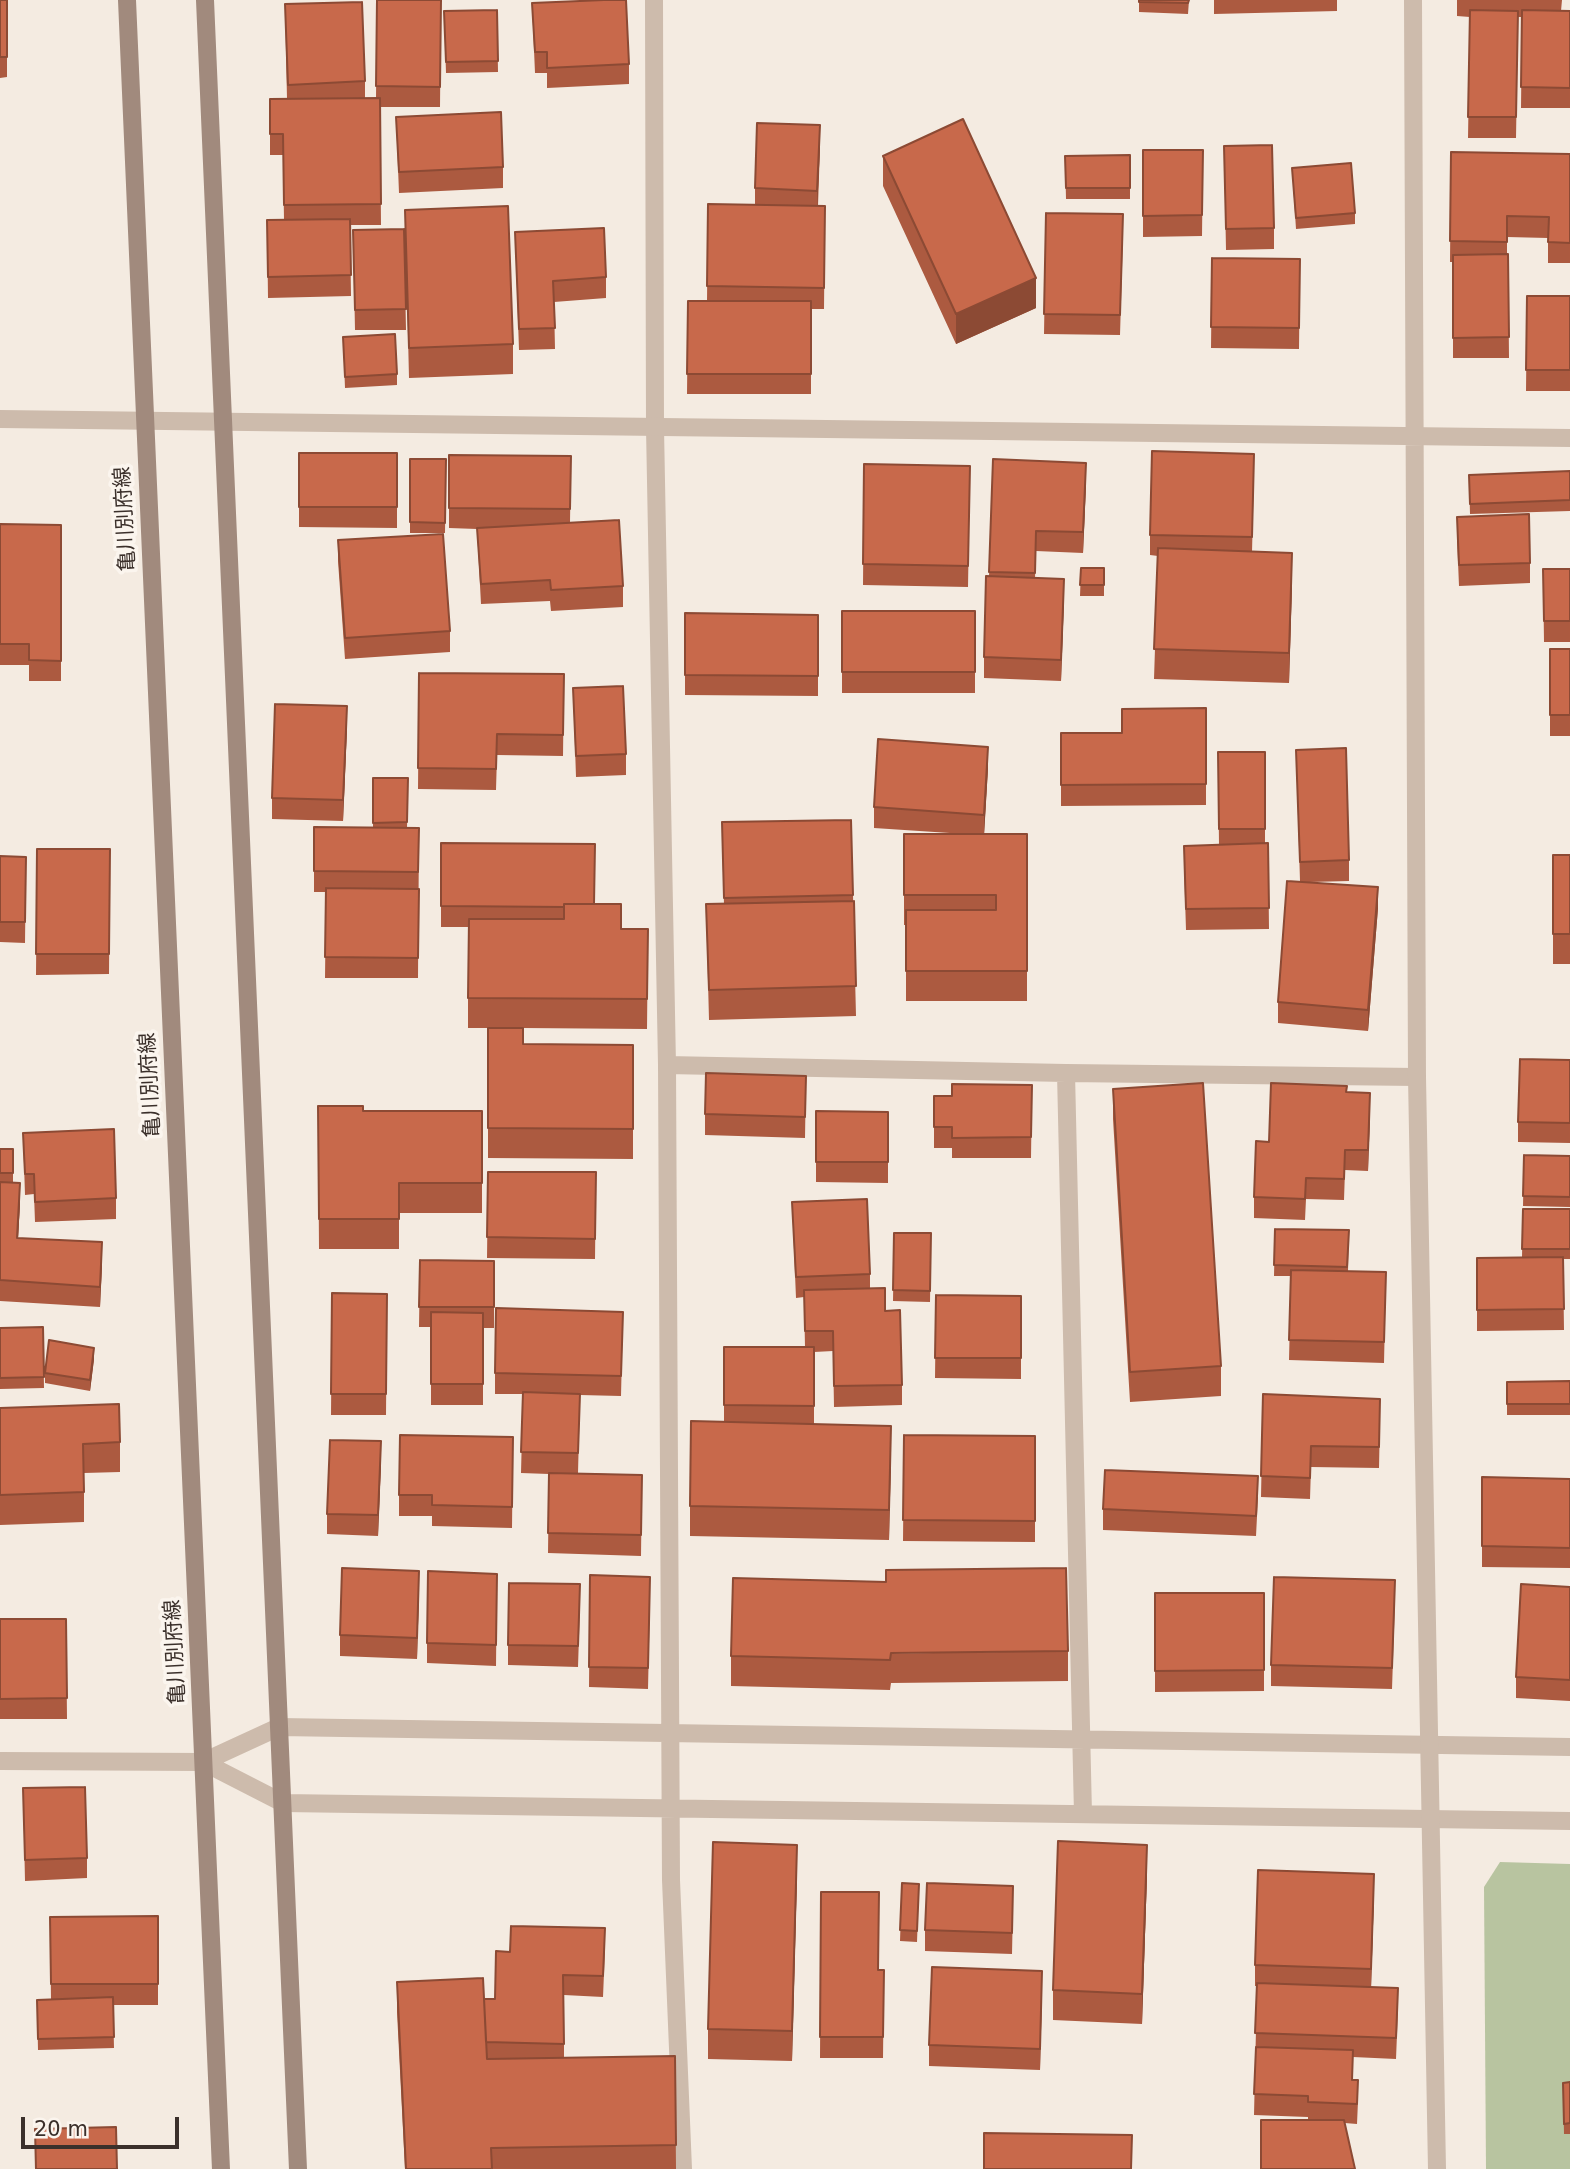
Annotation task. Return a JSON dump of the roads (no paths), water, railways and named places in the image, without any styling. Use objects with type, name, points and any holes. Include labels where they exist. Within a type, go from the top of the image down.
[{"type":"main road","name":"亀川別府線","points":[[127,0],[221,2169]]},
{"type":"main road","points":[[205,0],[298,2169]]},
{"type":"street","points":[[654,0],[655,428],[667,1065],[671,1880],[684,2169]]},
{"type":"street","points":[[1413,0],[1417,1077],[1437,2169]]},
{"type":"street","points":[[0,419],[1570,438]]},
{"type":"street","points":[[667,1065],[1417,1077]]},
{"type":"street","points":[[1066,1073],[1083,1814]]},
{"type":"street","points":[[0,1761],[204,1762],[279,1727],[1570,1748]]},
{"type":"street","points":[[204,1762],[283,1803],[1570,1821]]}]
